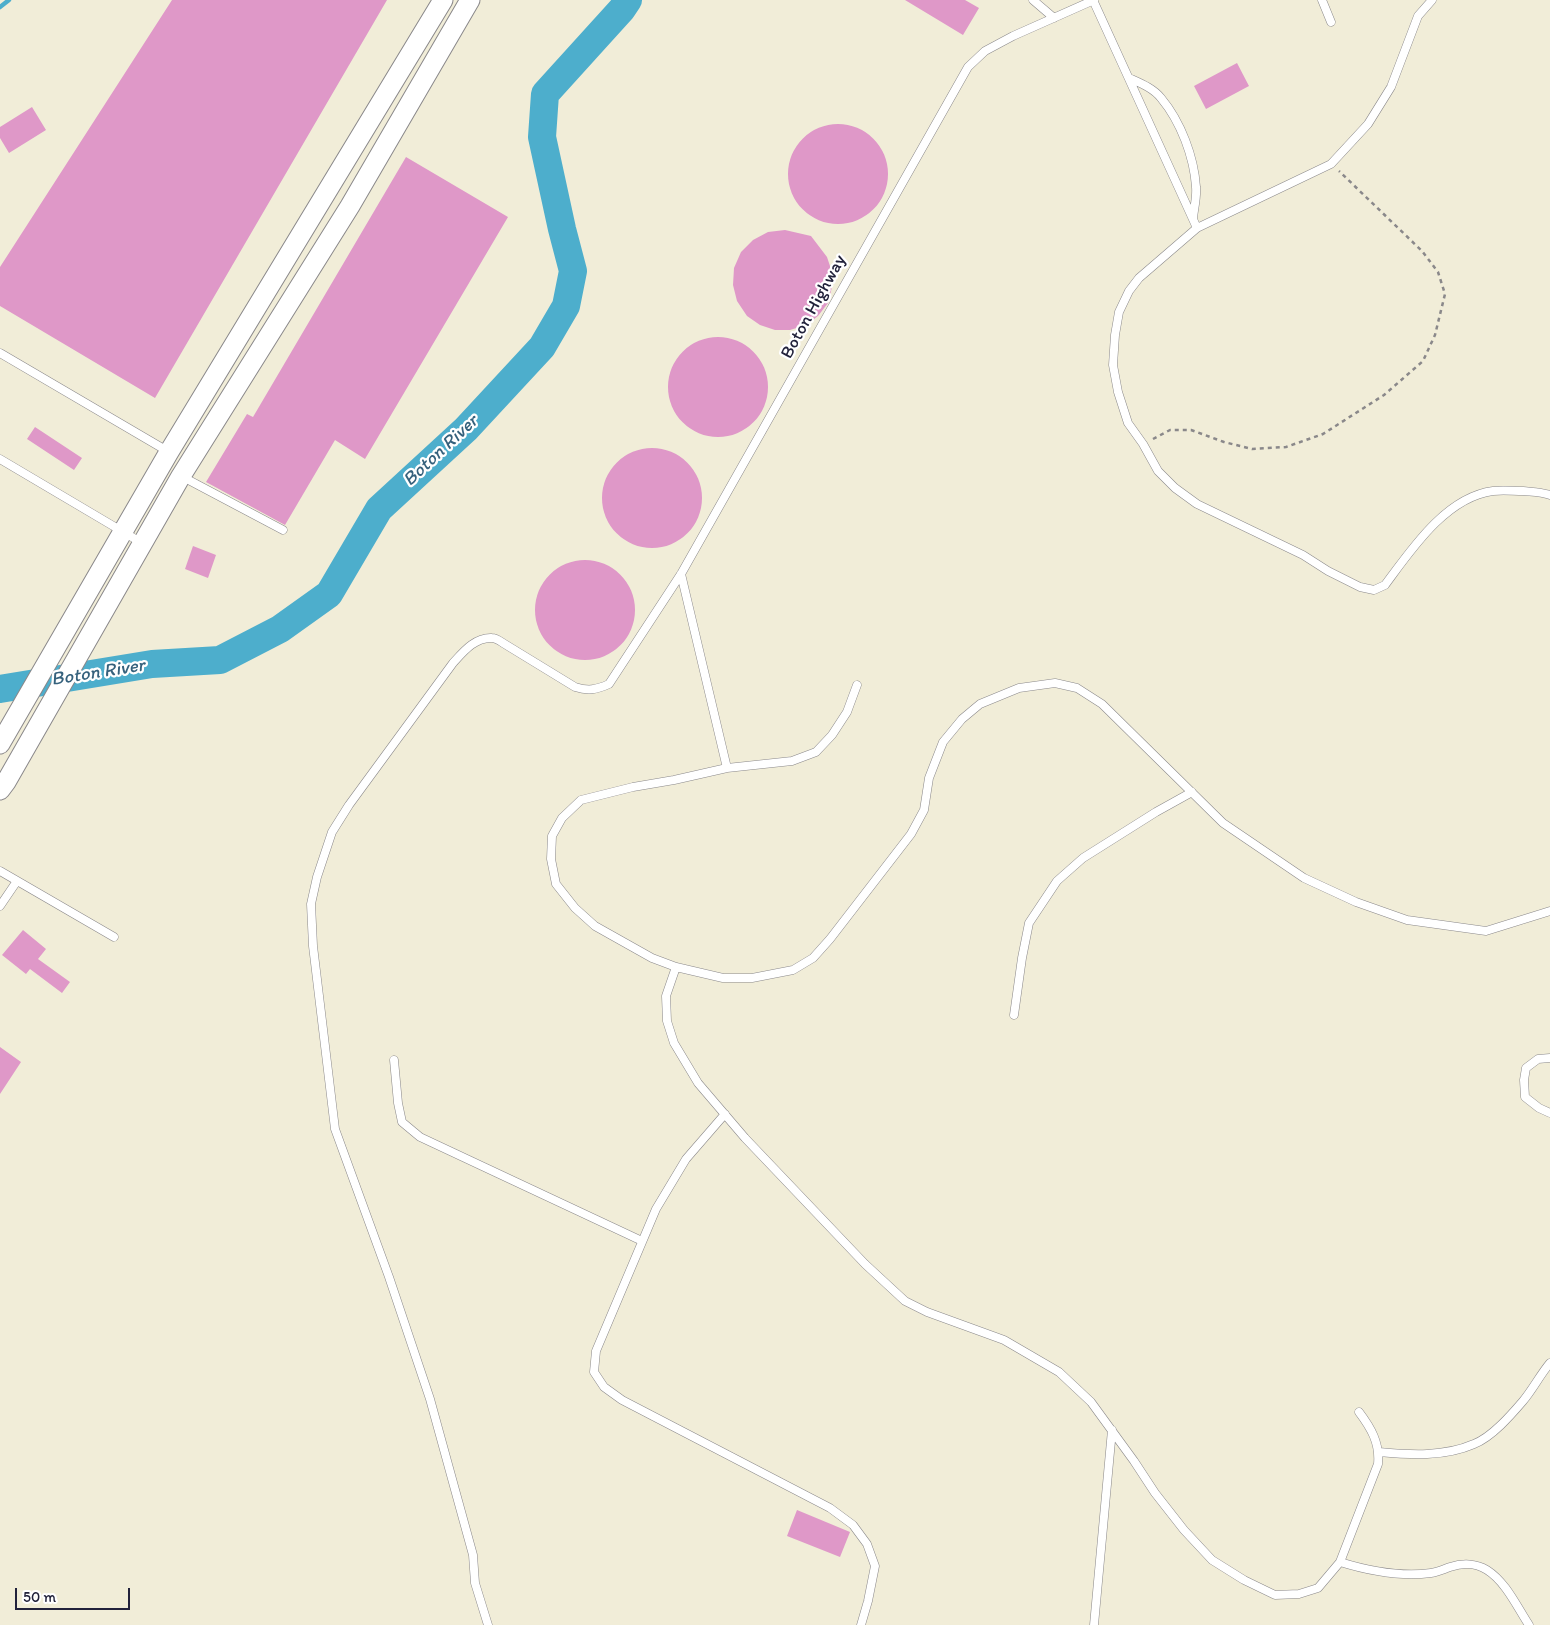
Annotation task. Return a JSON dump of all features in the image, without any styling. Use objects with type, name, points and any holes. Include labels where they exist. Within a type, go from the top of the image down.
[{"type":"street","points":[[0,744],[169,452],[443,0]]},
{"type":"street","points":[[3,786],[181,476],[350,206],[470,0]]},
{"type":"lane","points":[[1033,0],[1054,18]]},
{"type":"lane","points":[[1094,0],[1197,228]]},
{"type":"lane","name":"Boton Highway","points":[[488,1625],[475,1583],[473,1555],[430,1399],[389,1277],[335,1129],[313,946],[311,904],[317,878],[332,832],[349,805],[438,684],[467,647],[480,640],[493,638],[575,687],[587,690],[609,684],[681,574],[968,67],[985,51],[1013,36],[1094,0]]},
{"type":"lane","points":[[1322,0],[1331,22]]},
{"type":"lane","points":[[1432,0],[1418,16],[1391,88],[1368,124],[1331,164],[1197,228],[1139,278],[1129,291],[1119,312],[1113,365],[1116,383],[1128,423],[1143,444],[1158,471],[1175,488],[1197,504],[1303,555],[1360,587],[1374,590],[1385,585],[1433,525],[1460,504],[1473,497],[1492,491],[1550,495]]},
{"type":"lane","points":[[1129,78],[1146,86],[1161,97],[1180,128],[1191,161],[1196,188],[1192,220]]},
{"type":"lane","points":[[0,353],[169,452]]},
{"type":"lane","points":[[0,459],[142,543]]},
{"type":"lane","points":[[181,476],[283,530]]},
{"type":"lane","points":[[681,574],[727,768]]},
{"type":"lane","points":[[857,685],[847,712],[832,735],[816,752],[792,761],[727,768],[674,780],[633,786],[581,800],[562,818],[552,836],[551,859],[556,884],[575,908],[595,926],[652,958],[676,967],[723,978],[752,978],[793,970],[813,958],[830,939],[911,834],[924,810],[929,778],[943,742],[962,719],[980,704],[1020,688],[1055,683],[1077,688],[1102,704],[1222,823],[1304,878],[1356,902],[1407,920],[1486,931],[1550,911]]},
{"type":"lane","points":[[1014,1015],[1029,923],[1057,881],[1083,858],[1156,812],[1192,792]]},
{"type":"lane","points":[[0,871],[114,937]]},
{"type":"lane","points":[[0,906],[17,881]]},
{"type":"lane","points":[[676,967],[666,996],[667,1021],[674,1043],[698,1083],[725,1114],[865,1264],[905,1301],[928,1312],[1004,1340],[1059,1372],[1091,1402],[1154,1493],[1184,1530],[1212,1560],[1244,1580],[1275,1595],[1299,1594],[1318,1588],[1340,1562],[1378,1464],[1379,1452],[1370,1426],[1359,1412]]},
{"type":"lane","points":[[1550,1058],[1538,1059],[1526,1068],[1524,1080],[1525,1098],[1550,1114]]},
{"type":"lane","points":[[394,1060],[398,1103],[402,1122],[420,1137],[642,1241]]},
{"type":"lane","points":[[725,1114],[686,1159],[656,1209],[596,1351],[594,1372],[604,1387],[622,1400],[830,1508],[853,1525],[867,1544],[874,1566],[868,1601],[861,1625]]},
{"type":"lane","points":[[1379,1452],[1424,1455],[1449,1452],[1476,1444],[1500,1426],[1518,1406],[1550,1363]]},
{"type":"lane","points":[[1094,1625],[1112,1430]]},
{"type":"lane","points":[[1340,1562],[1365,1570],[1402,1574],[1433,1573],[1451,1566],[1472,1564],[1487,1570],[1504,1586],[1529,1625]]},
{"type":"path","points":[[1143,444],[1170,430],[1191,430],[1224,442],[1252,449],[1286,448],[1322,434],[1384,395],[1423,361],[1435,335],[1445,294],[1438,272],[1422,251],[1331,164]]},
{"type":"building","points":[[172,0],[387,0],[155,398],[0,306],[0,267]]},
{"type":"building","points":[[905,0],[965,0],[979,8],[963,35]]},
{"type":"building","points":[[1237,63],[1249,86],[1206,109],[1194,86]]},
{"type":"building","points":[[32,107],[46,130],[9,153],[0,138],[0,127]]},
{"type":"building","points":[[838,124],[857,128],[873,139],[884,155],[888,174],[884,193],[873,209],[857,220],[838,224],[819,220],[803,209],[792,193],[788,174],[792,155],[803,139],[819,128]]},
{"type":"building","points":[[406,157],[508,217],[365,459],[335,440],[285,525],[206,482],[247,414],[253,417]]},
{"type":"building","points":[[785,230],[811,236],[827,257],[832,272],[832,287],[828,303],[818,316],[806,325],[790,330],[775,330],[760,325],[747,316],[737,301],[733,285],[734,268],[741,252],[753,240],[768,232]]},
{"type":"building","points":[[718,337],[737,341],[753,352],[764,368],[768,387],[764,406],[753,422],[737,433],[718,437],[699,433],[683,422],[672,406],[668,387],[672,368],[683,352],[699,341]]},
{"type":"building","points":[[35,427],[82,458],[74,470],[27,439]]},
{"type":"building","points":[[652,448],[671,452],[687,463],[698,479],[702,498],[698,517],[687,533],[671,544],[652,548],[633,544],[617,533],[606,517],[602,498],[606,479],[617,463],[633,452]]},
{"type":"building","points":[[193,546],[216,555],[208,578],[185,569]]},
{"type":"building","points":[[585,560],[604,564],[620,575],[631,591],[635,610],[631,629],[620,645],[604,656],[585,660],[566,656],[550,645],[539,629],[535,610],[539,591],[550,575],[566,564]]},
{"type":"building","points":[[23,930],[46,949],[38,959],[70,982],[62,993],[30,969],[26,974],[2,955]]},
{"type":"building","points":[[0,1047],[21,1062],[0,1094]]},
{"type":"building","points":[[797,1510],[850,1532],[840,1557],[787,1536]]},
{"type":"waterway","points":[[0,7],[9,0]]},
{"type":"waterway","name":"Boton River","points":[[0,689],[152,664],[220,660],[280,629],[329,594],[379,509],[466,429],[542,347],[566,306],[573,271],[542,137],[545,94],[628,0]]}]
